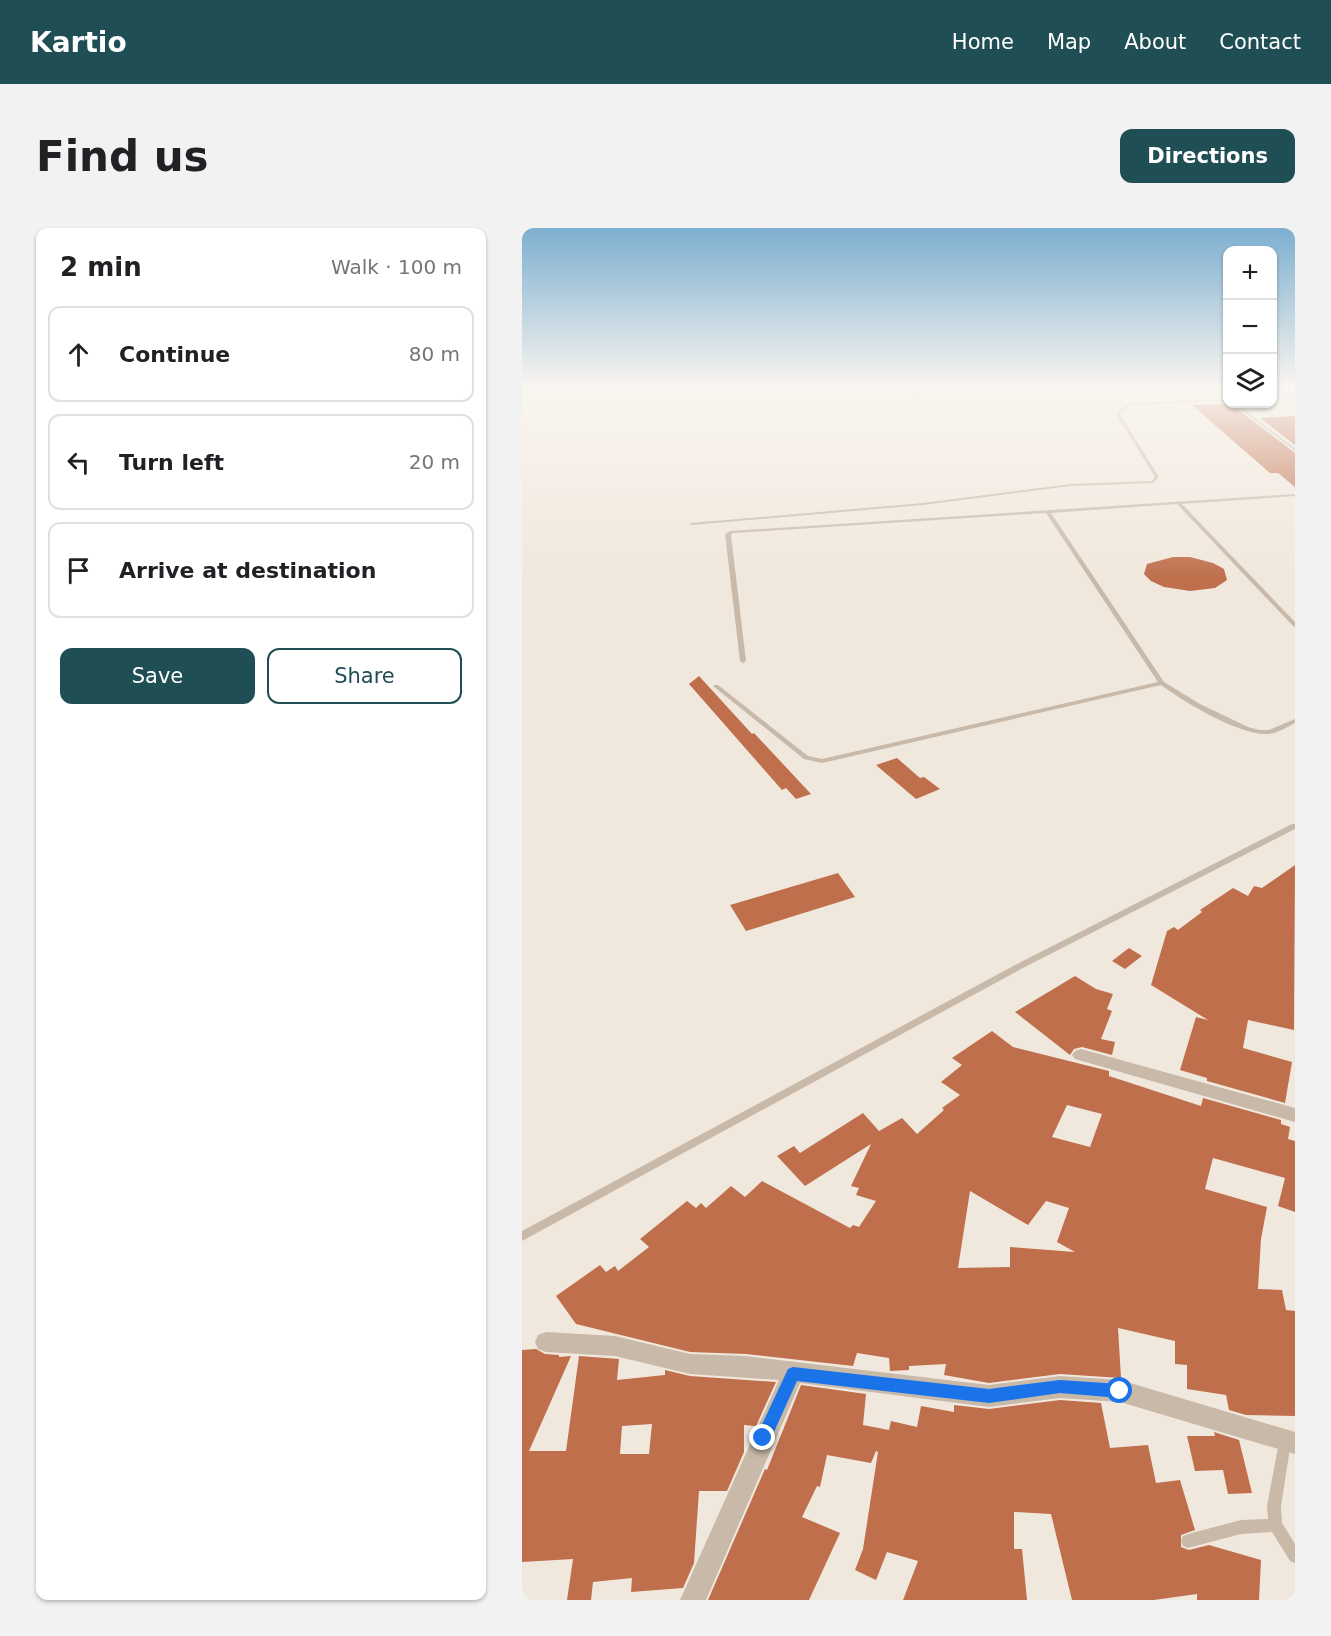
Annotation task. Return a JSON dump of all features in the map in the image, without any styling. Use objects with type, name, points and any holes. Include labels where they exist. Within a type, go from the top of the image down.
[{"type":"street","points":[[1081,1054],[1295,1115]]},
{"type":"street","points":[[546,1342],[615,1346],[690,1364],[747,1366],[793,1374],[989,1396],[1060,1386],[1120,1391],[1290,1442]]},
{"type":"street","points":[[693,1600],[793,1374]]},
{"type":"lane","points":[[691,524],[923,504],[1071,485],[1153,482],[1157,477],[1141,451]]},
{"type":"lane","points":[[743,661],[728,534],[1295,495]]},
{"type":"lane","points":[[1179,503],[1295,625]]},
{"type":"lane","points":[[1048,512],[1162,683],[1176,695],[1251,731],[1268,733],[1295,721]]},
{"type":"lane","points":[[716,686],[806,758],[822,761],[1162,683]]},
{"type":"lane","points":[[522,1236],[1018,967],[1295,826]]},
{"type":"lane","points":[[1290,1442],[1274,1506],[1275,1525],[1295,1556]]},
{"type":"lane","points":[[1188,1541],[1241,1527],[1275,1525]]},
{"type":"building","points":[[1245,451],[1292,451],[1295,453],[1295,487],[1278,473],[1270,473]]},
{"type":"building","points":[[1173,557],[1190,557],[1213,563],[1224,569],[1227,580],[1215,588],[1190,591],[1164,587],[1151,581],[1144,574],[1147,564]]},
{"type":"building","points":[[699,676],[811,794],[796,799],[786,788],[782,790],[689,684]]},
{"type":"building","points":[[897,758],[920,778],[924,777],[940,789],[916,799],[876,765]]},
{"type":"building","points":[[1295,865],[1294,1030],[1248,1020],[1243,1048],[1292,1062],[1285,1103],[1207,1081],[1207,1078],[1180,1070],[1196,1017],[1208,1020],[1151,985],[1167,931],[1174,927],[1178,930],[1202,912],[1200,910],[1233,888],[1248,896],[1254,886],[1262,888]]},
{"type":"building","points":[[838,873],[855,897],[746,931],[730,905]]},
{"type":"building","points":[[1129,948],[1142,956],[1125,969],[1112,961]]},
{"type":"building","points":[[1075,976],[1096,989],[1113,994],[1107,1009],[1112,1011],[1101,1039],[1115,1042],[1112,1055],[1082,1047],[1074,1049],[1070,1055],[1015,1012]]},
{"type":"building","points":[[992,1031],[1013,1047],[1109,1071],[1109,1076],[1201,1106],[1203,1098],[1281,1120],[1281,1124],[1290,1127],[1288,1139],[1295,1141],[1295,1212],[1278,1206],[1285,1178],[1213,1158],[1205,1189],[1267,1207],[1261,1239],[1258,1289],[1282,1290],[1286,1310],[1295,1311],[1295,1416],[1246,1415],[1229,1410],[1226,1395],[1187,1389],[1187,1365],[1175,1364],[1175,1341],[1118,1328],[1121,1378],[1060,1374],[989,1383],[944,1375],[946,1364],[909,1366],[909,1370],[890,1371],[889,1358],[857,1353],[853,1366],[746,1354],[690,1352],[576,1324],[556,1296],[600,1265],[606,1272],[615,1266],[618,1271],[649,1247],[640,1239],[687,1201],[696,1208],[701,1203],[706,1208],[731,1186],[745,1197],[762,1181],[850,1228],[853,1225],[859,1227],[876,1201],[856,1195],[859,1188],[851,1186],[871,1144],[805,1186],[777,1156],[794,1146],[800,1153],[863,1113],[879,1131],[902,1118],[917,1134],[944,1110],[942,1108],[960,1095],[941,1082],[962,1065],[952,1058]],"holes":[[[1067,1105],[1102,1114],[1090,1147],[1052,1137]],[[970,1191],[1028,1225],[1046,1201],[1069,1208],[1057,1242],[1075,1252],[1010,1247],[1010,1267],[958,1268]]]},
{"type":"building","points":[[536,1349],[545,1354],[559,1355],[559,1357],[571,1356],[529,1451],[566,1451],[579,1356],[619,1359],[617,1380],[665,1375],[665,1370],[690,1376],[776,1382],[756,1426],[744,1425],[744,1452],[727,1491],[699,1491],[694,1563],[683,1588],[631,1592],[632,1578],[593,1582],[591,1600],[567,1600],[573,1559],[522,1562],[522,1350]],"holes":[[[652,1424],[649,1454],[620,1454],[622,1426]]]},
{"type":"building","points":[[801,1385],[866,1394],[863,1425],[889,1430],[891,1421],[917,1427],[921,1406],[954,1412],[954,1405],[989,1409],[1060,1400],[1101,1403],[1110,1448],[1148,1445],[1156,1483],[1180,1480],[1195,1530],[1181,1535],[1181,1547],[1189,1550],[1209,1545],[1261,1560],[1259,1600],[1197,1600],[1197,1594],[1154,1600],[1072,1600],[1051,1514],[1014,1512],[1014,1549],[1022,1549],[1027,1600],[903,1600],[918,1561],[887,1552],[876,1580],[855,1570],[863,1549],[878,1452],[876,1451],[871,1463],[827,1455],[820,1487],[817,1486],[802,1517],[840,1533],[809,1600],[708,1600],[765,1469],[767,1470]]},
{"type":"building","points":[[1214,1432],[1239,1440],[1252,1493],[1228,1494],[1223,1470],[1195,1471],[1187,1436],[1215,1436]]},
{"type":"route","points":[[763,1438],[793,1374],[989,1396],[1060,1386],[1120,1391]]}]
